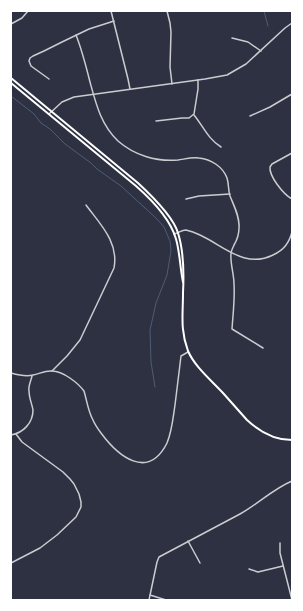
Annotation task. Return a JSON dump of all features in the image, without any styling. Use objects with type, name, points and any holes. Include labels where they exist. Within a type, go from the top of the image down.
[{"type":"main road","points":[[11,78],[145,189],[167,214],[178,232],[184,271],[183,332],[189,351],[195,362],[250,424],[265,434],[292,440]]},
{"type":"main road","points":[[11,83],[145,194],[164,216],[174,234],[180,260],[183,285]]},
{"type":"street","points":[[11,24],[22,18],[28,11]]},
{"type":"street","points":[[111,11],[130,89]]},
{"type":"street","points":[[167,11],[171,32],[170,67],[172,84]]},
{"type":"street","points":[[49,78],[30,66],[30,58],[76,35],[114,21]]},
{"type":"street","points":[[49,114],[62,102],[74,97],[215,78],[227,75],[246,64],[292,23]]},
{"type":"street","points":[[76,35],[97,110],[105,125],[118,141],[140,155],[160,160],[198,158],[209,160],[223,171],[240,223],[237,238],[231,253],[235,297],[232,329],[263,348]]},
{"type":"street","points":[[232,38],[242,39],[261,51]]},
{"type":"street","points":[[156,121],[189,118],[194,114],[198,80]]},
{"type":"street","points":[[250,116],[270,107],[292,94]]},
{"type":"street","points":[[194,114],[211,140],[221,147]]},
{"type":"street","points":[[292,154],[272,164],[270,167],[270,171],[282,190],[292,198]]},
{"type":"street","points":[[186,199],[199,196],[230,194]]},
{"type":"street","points":[[52,371],[80,340],[114,268],[115,255],[108,233],[86,205]]},
{"type":"street","points":[[174,234],[186,230],[212,241],[231,253],[249,259],[259,259],[275,255],[283,249],[292,232]]},
{"type":"street","points":[[11,373],[23,376],[32,376],[52,371],[59,372],[71,379],[84,391],[92,420],[105,439],[127,459],[135,462],[144,462],[150,461],[157,456],[169,437],[172,425],[181,356],[189,351]]},
{"type":"street","points":[[11,435],[22,431],[28,426],[33,410],[29,391],[32,376]]},
{"type":"street","points":[[11,563],[40,548],[58,535],[76,517],[81,507],[80,494],[70,479],[22,442],[16,434]]},
{"type":"street","points":[[149,600],[158,558],[251,507],[280,487],[292,481]]},
{"type":"street","points":[[188,542],[200,562]]},
{"type":"street","points":[[280,543],[280,553],[292,600]]},
{"type":"street","points":[[249,569],[258,572],[283,566]]},
{"type":"street","points":[[150,595],[166,600]]},
{"type":"waterway","points":[[264,11],[268,26]]},
{"type":"waterway","points":[[11,96],[34,114],[41,123],[50,129],[65,144],[121,186],[164,227],[170,241],[171,251],[167,275],[156,303],[150,330],[151,362],[155,387]]}]
